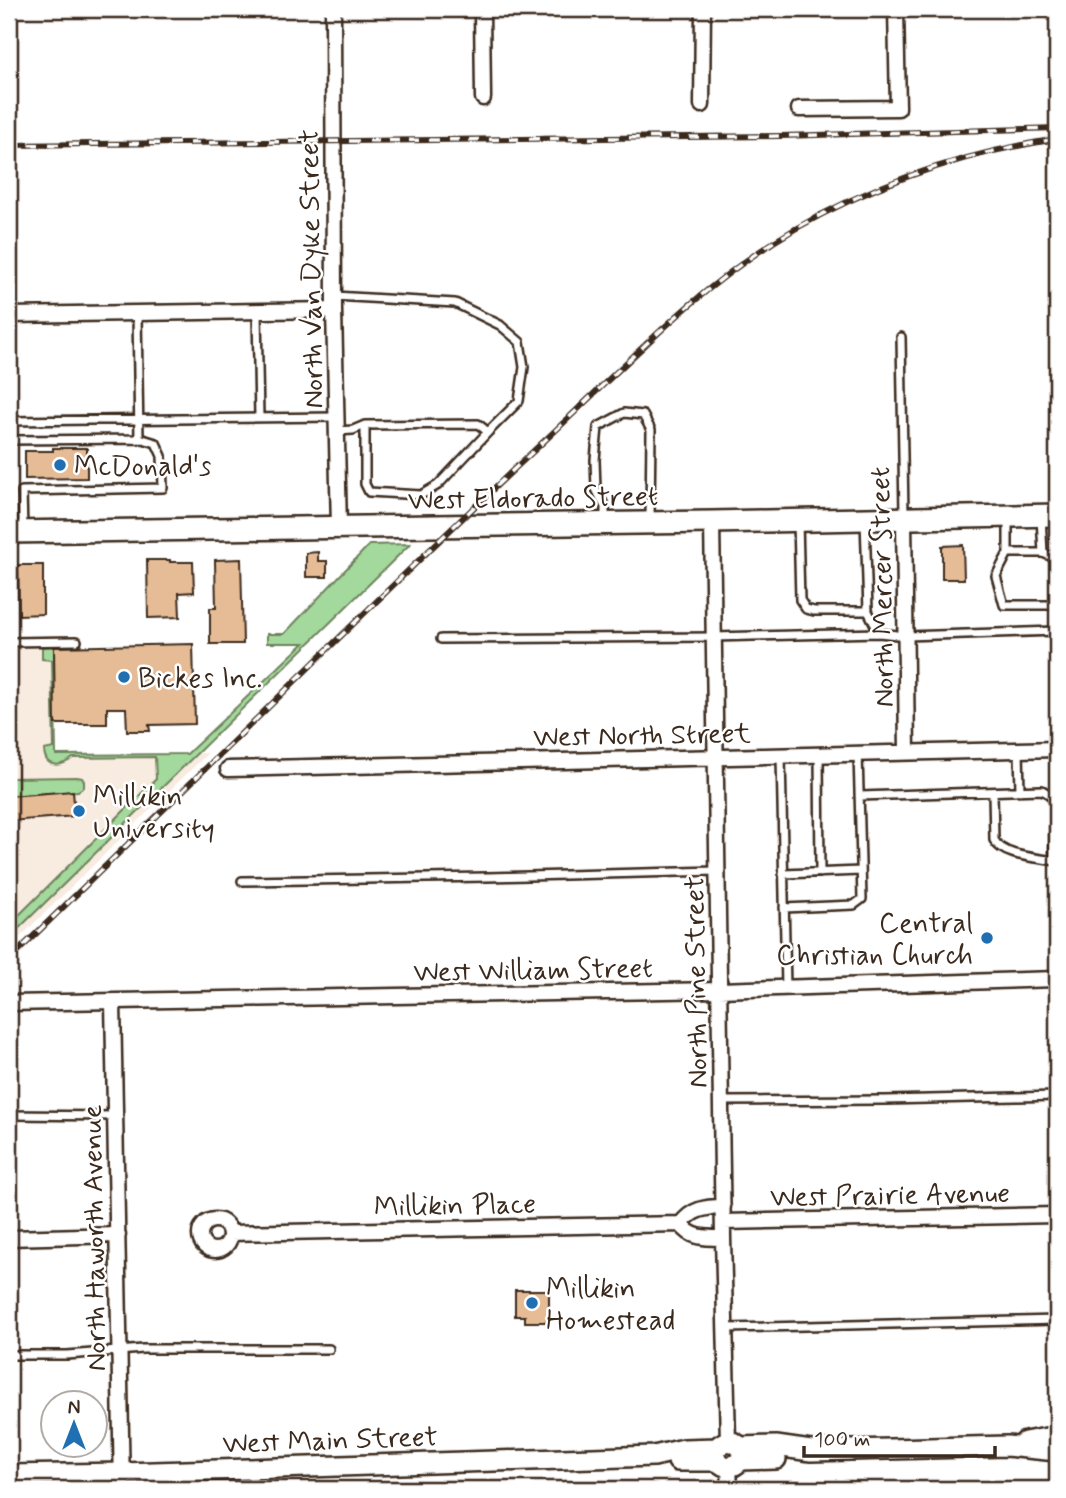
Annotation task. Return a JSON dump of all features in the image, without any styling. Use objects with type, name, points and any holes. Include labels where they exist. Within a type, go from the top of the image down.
[{"type":"main road","name":"West Eldorado Street","points":[[16,532],[1049,515]]},
{"type":"street","name":"North Van Dyke Street","points":[[333,9],[334,303],[339,528]]},
{"type":"street","points":[[482,9],[483,98]]},
{"type":"street","points":[[702,105],[704,9]]},
{"type":"street","points":[[799,109],[898,108],[896,9]]},
{"type":"street","points":[[9,315],[257,311],[334,303]]},
{"type":"street","name":"North Mercer Street","points":[[904,519],[907,752]]},
{"type":"street","name":"North Pine Street","points":[[712,522],[723,1238],[730,1489]]},
{"type":"street","name":"West North Street","points":[[229,769],[1057,749]]},
{"type":"street","name":"West William Street","points":[[9,1003],[719,990],[1057,979]]},
{"type":"street","name":"North Haworth Avenue","points":[[113,1002],[122,1481]]},
{"type":"street","name":"Millikin Place","points":[[230,1233],[681,1224],[693,1212],[702,1208],[723,1214]]},
{"type":"street","name":"West Prairie Avenue","points":[[723,1214],[1057,1215]]},
{"type":"street","name":"Millikin Place","points":[[681,1224],[685,1230],[698,1236],[723,1238]]},
{"type":"street","points":[[9,1238],[118,1235]]},
{"type":"street","name":"West Main Street","points":[[1007,1446],[1057,1436]]},
{"type":"street","name":"West Main Street","points":[[9,1475],[122,1481],[654,1456],[684,1449],[729,1454],[776,1446],[811,1451],[1007,1446],[1057,1451]]},
{"type":"lane","points":[[334,303],[455,303],[500,325],[520,342],[524,367],[519,401],[438,485],[421,495],[369,492],[365,484],[365,425]]},
{"type":"lane","points":[[257,311],[259,418]]},
{"type":"lane","points":[[137,313],[138,439]]},
{"type":"lane","name":"North Mercer Street","points":[[901,337],[904,519]]},
{"type":"lane","points":[[605,524],[605,507],[596,489],[598,427],[624,413],[643,415],[651,430],[650,523]]},
{"type":"lane","points":[[9,421],[259,418],[337,424],[353,430],[365,425],[478,425],[488,432]]},
{"type":"lane","points":[[9,440],[138,439],[156,443],[162,456],[163,488],[22,491],[16,532]]},
{"type":"lane","points":[[1043,553],[1049,515]]},
{"type":"lane","points":[[1008,516],[1009,553],[996,576],[1004,605],[1057,605]]},
{"type":"lane","points":[[865,520],[868,611],[878,633]]},
{"type":"lane","points":[[798,521],[800,600],[806,609],[868,611]]},
{"type":"lane","points":[[1009,553],[1043,553],[1057,559]]},
{"type":"lane","points":[[441,639],[878,633],[905,636],[1057,631]]},
{"type":"lane","points":[[9,642],[77,641]]},
{"type":"lane","points":[[1019,750],[1020,791]]},
{"type":"lane","points":[[784,908],[854,905],[862,899],[858,753]]},
{"type":"lane","points":[[819,754],[820,873]]},
{"type":"lane","points":[[781,755],[786,988]]},
{"type":"lane","points":[[860,796],[1042,790],[1054,800],[1056,861],[1004,851],[997,845],[994,840],[993,792]]},
{"type":"lane","points":[[242,881],[718,871]]},
{"type":"lane","points":[[783,874],[861,872]]},
{"type":"lane","points":[[721,1101],[1057,1096]]},
{"type":"lane","points":[[9,1115],[115,1116]]},
{"type":"lane","points":[[725,1328],[1057,1320]]},
{"type":"lane","points":[[9,1354],[210,1348],[329,1349]]},
{"type":"shaded area","name":"Millikin University","points":[[54,646],[56,755],[208,753],[9,948],[9,647]]},
{"type":"green space","points":[[410,544],[9,938],[9,925],[156,779],[155,757],[73,758],[59,764],[47,761],[44,750],[54,748],[52,660],[42,659],[42,647],[54,646],[56,755],[187,754],[304,643],[267,643],[267,634],[284,634],[369,545]]},
{"type":"green space","points":[[77,777],[84,781],[84,787],[78,791],[9,796],[9,778]]},
{"type":"building","points":[[53,448],[87,448],[87,478],[25,479],[25,451],[53,451]]},
{"type":"building","points":[[963,545],[964,579],[942,579],[942,546]]},
{"type":"building","points":[[318,552],[318,561],[327,561],[327,577],[306,577],[306,553]]},
{"type":"building","name":"Bickes Inc.","points":[[241,559],[243,644],[210,644],[210,608],[216,608],[215,560]]},
{"type":"building","name":"Bickes Inc.","points":[[147,560],[193,562],[194,592],[179,593],[180,617],[148,618]]},
{"type":"building","points":[[18,565],[43,565],[43,614],[19,615]]},
{"type":"building","name":"Bickes Inc.","points":[[193,644],[195,724],[149,725],[150,731],[127,731],[126,708],[107,708],[107,724],[55,724],[54,647]]},
{"type":"building","points":[[73,791],[75,816],[9,821],[9,796]]},
{"type":"building","name":"Millikin Homestead","points":[[515,1290],[549,1290],[549,1317],[545,1322],[525,1322],[525,1316],[515,1316]]},
{"type":"railway","points":[[9,145],[781,136],[1057,128]]},
{"type":"railway","points":[[9,960],[466,515],[662,329],[726,276],[795,229],[857,197],[955,161],[1057,139]]},
{"type":"place","name":"McDonald's","points":[[60,465]]},
{"type":"place","name":"Bickes Inc.","points":[[124,677]]},
{"type":"place","name":"Millikin University","points":[[79,811]]},
{"type":"place","name":"Central Christian Church","points":[[987,938]]},
{"type":"place","name":"Millikin Homestead","points":[[532,1303]]}]
